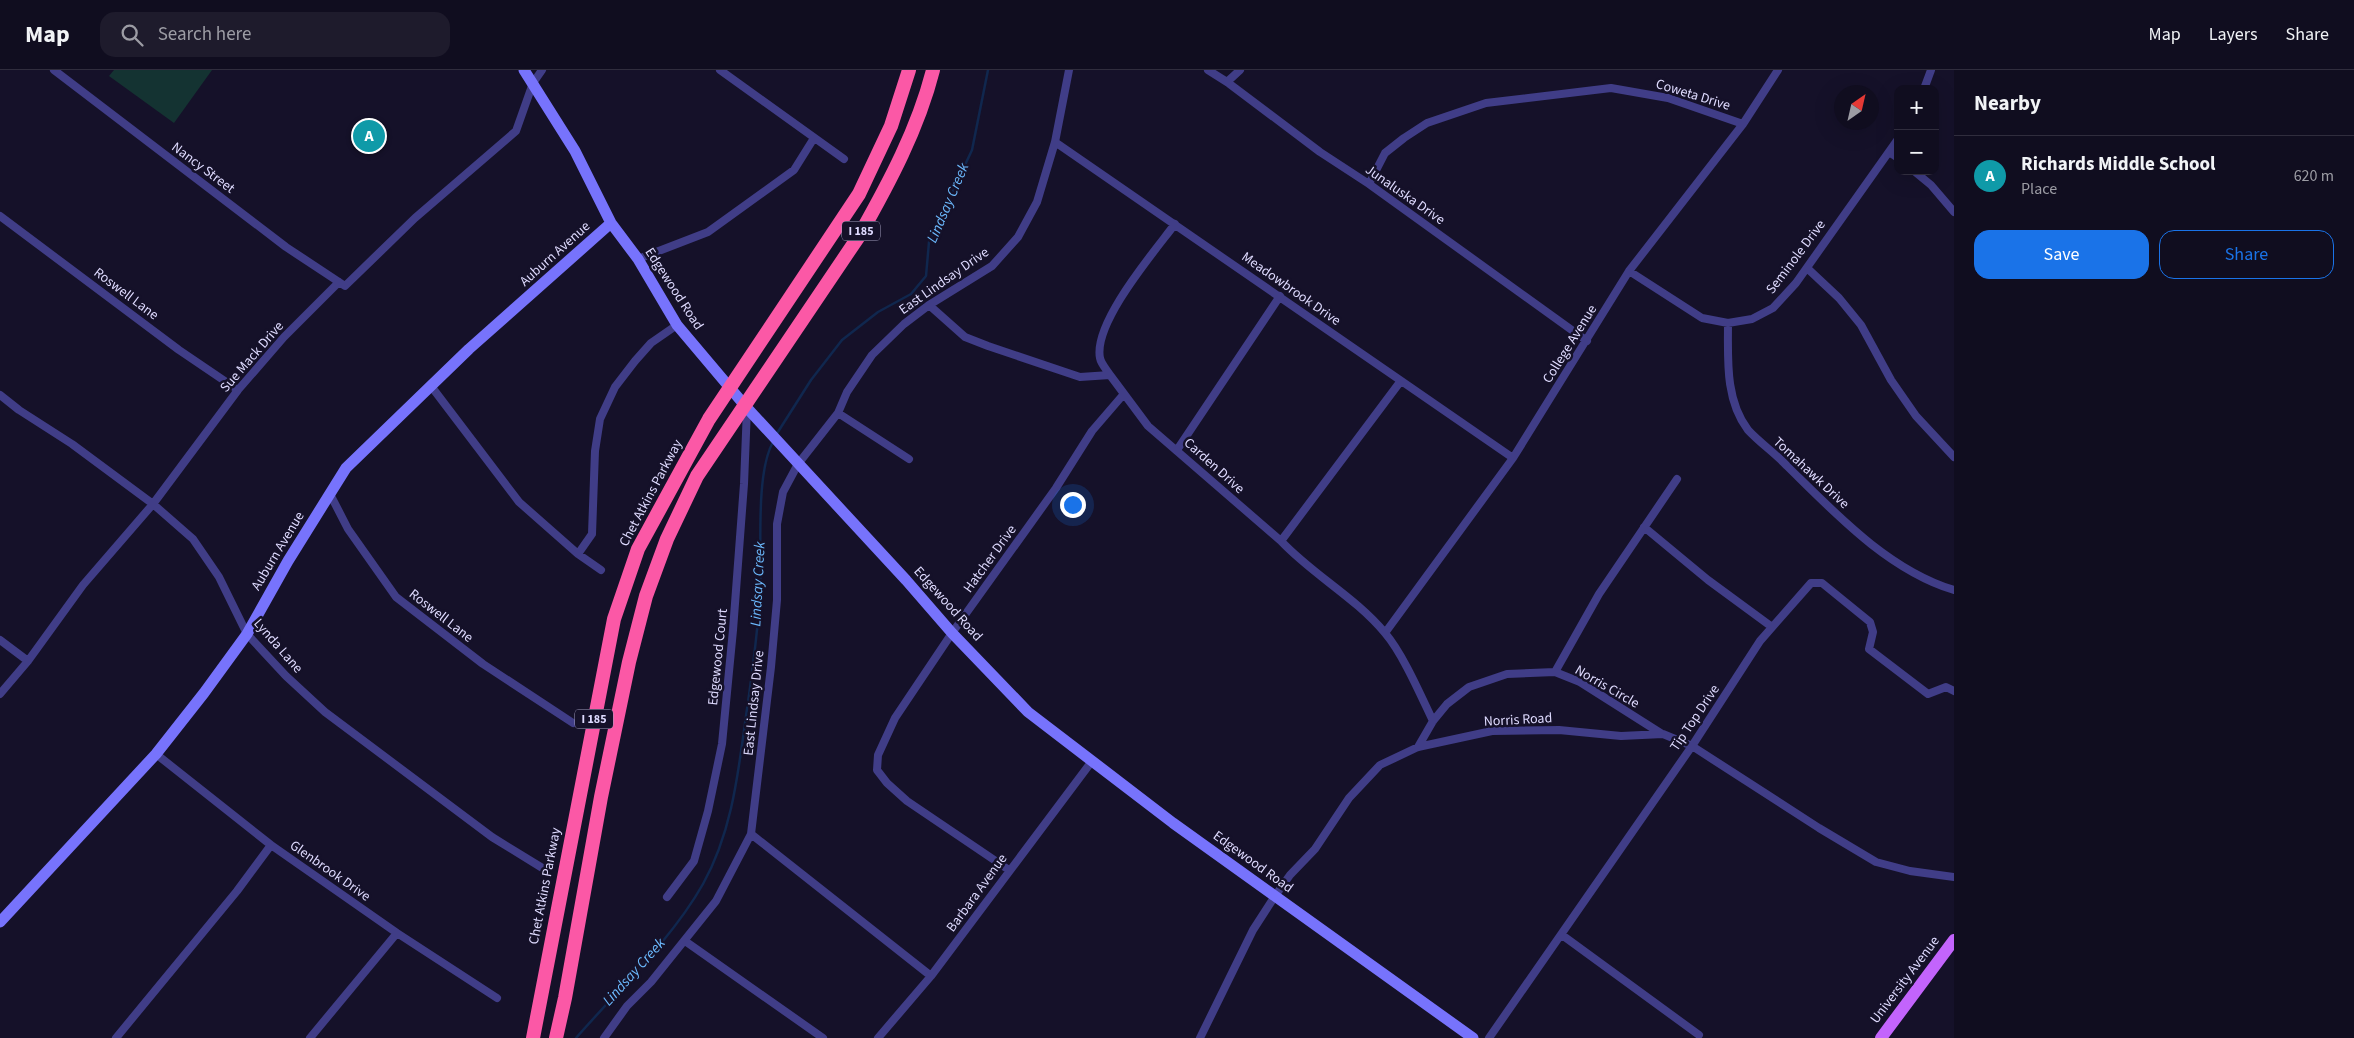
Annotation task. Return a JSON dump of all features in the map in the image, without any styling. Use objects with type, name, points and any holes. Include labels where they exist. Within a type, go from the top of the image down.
[{"type":"highway","name":"Chet Atkins Parkway","points":[[532,1038],[614,618],[638,548],[709,419],[859,194],[891,126],[909,70]]},
{"type":"highway","name":"I 185","points":[[556,1038],[601,797],[629,662],[646,596],[668,539],[697,476],[859,236],[897,166],[916,122],[933,70]]},
{"type":"main road","name":"University Avenue","points":[[1881,1038],[1954,940]]},
{"type":"street","name":"Nancy Street","points":[[54,70],[286,247],[339,282]]},
{"type":"street","name":"Edgewood Road","points":[[524,70],[575,151],[612,223],[638,259],[677,325],[784,449],[906,580],[952,633],[1028,712],[1173,823],[1473,1038]]},
{"type":"street","name":"Sue Mack Drive","points":[[0,694],[28,661],[83,585],[153,504],[238,390],[284,338],[339,282],[345,286],[415,218],[516,131],[533,83],[542,70]]},
{"type":"street","points":[[720,70],[844,159]]},
{"type":"street","name":"East Lindsay Drive","points":[[604,1038],[627,1006],[651,982],[685,942],[716,901],[750,834],[763,746],[777,609],[777,524],[784,492],[798,464],[838,413],[847,392],[872,355],[904,324],[929,305],[992,266],[1018,236],[1037,202],[1055,142],[1069,70]]},
{"type":"street","name":"Junaluska Drive","points":[[1208,70],[1227,82],[1313,147],[1369,184],[1587,341]]},
{"type":"street","points":[[1227,82],[1240,70]]},
{"type":"street","name":"College Avenue","points":[[1385,633],[1513,458],[1629,271],[1743,124],[1778,70]]},
{"type":"street","points":[[1925,85],[1931,70]]},
{"type":"street","name":"Coweta Drive","points":[[1369,184],[1386,153],[1404,138],[1427,123],[1486,103],[1612,88],[1668,98],[1743,124]]},
{"type":"street","points":[[638,259],[708,232],[794,170],[814,138]]},
{"type":"street","name":"Meadowbrook Drive","points":[[1055,142],[1280,296],[1400,382],[1513,458]]},
{"type":"street","name":"Seminole Drive","points":[[1629,271],[1702,318],[1728,323],[1752,319],[1773,308],[1807,268],[1894,145]]},
{"type":"street","points":[[1889,152],[1894,155]]},
{"type":"street","points":[[1919,175],[1931,185],[1954,212]]},
{"type":"street","name":"Roswell Lane","points":[[0,216],[179,350],[238,390]]},
{"type":"street","name":"Auburn Avenue","points":[[0,922],[156,754],[247,634],[288,561],[346,468],[470,349],[612,223]]},
{"type":"street","points":[[929,305],[965,336],[988,346],[1080,377],[1110,375],[1100,359],[1102,335],[1126,290],[1175,224]]},
{"type":"street","points":[[1807,268],[1840,298],[1861,325],[1891,380],[1916,416],[1954,457]]},
{"type":"street","points":[[1176,450],[1280,296]]},
{"type":"street","name":"Tomahawk Drive","points":[[1728,323],[1730,383],[1739,419],[1748,430],[1852,528],[1885,554],[1919,575],[1954,590]]},
{"type":"street","points":[[578,554],[592,534],[595,451],[600,419],[615,387],[635,361],[651,343],[677,325]]},
{"type":"street","name":"Carden Drive","points":[[1110,375],[1148,426],[1223,493],[1281,541],[1300,560],[1349,599],[1385,633],[1433,721]]},
{"type":"street","points":[[1281,541],[1400,382]]},
{"type":"street","points":[[431,386],[519,502],[578,554],[601,570]]},
{"type":"street","name":"Hatcher Drive","points":[[1009,870],[921,811],[886,783],[877,770],[878,755],[895,718],[952,633],[1056,488],[1092,430],[1123,394]]},
{"type":"street","name":"Lynda Lane","points":[[0,395],[19,410],[72,444],[153,504],[193,539],[219,577],[247,634],[286,676],[325,712],[492,837],[544,869]]},
{"type":"street","name":"Edgewood Court","points":[[667,897],[694,861],[708,811],[722,744],[742,523],[747,408]]},
{"type":"street","points":[[838,413],[909,458]]},
{"type":"street","points":[[1555,672],[1599,594],[1677,479]]},
{"type":"street","name":"Roswell Lane","points":[[330,494],[348,529],[396,597],[483,664],[573,724]]},
{"type":"street","points":[[1644,526],[1708,580],[1772,627]]},
{"type":"street","name":"Tip Top Drive","points":[[1489,1038],[1562,935],[1596,881],[1692,746],[1760,641],[1811,583],[1822,583],[1870,622],[1873,632],[1869,649],[1928,694],[1946,687],[1954,691]]},
{"type":"street","points":[[0,640],[28,661]]},
{"type":"street","name":"Norris Circle","points":[[1418,747],[1433,721],[1447,704],[1469,687],[1506,674],[1555,672],[1580,682],[1662,734]]},
{"type":"street","name":"Norris Road","points":[[1200,1038],[1253,930],[1275,896],[1290,875],[1314,849],[1349,798],[1380,765],[1418,747],[1492,731],[1558,730],[1621,736],[1662,734],[1692,746],[1819,828],[1876,862],[1910,871],[1954,878]]},
{"type":"street","name":"Glenbrook Drive","points":[[156,754],[271,846],[397,933],[497,998]]},
{"type":"street","name":"Barbara Avenue","points":[[878,1038],[932,976],[1009,870],[1092,761]]},
{"type":"street","points":[[750,834],[932,976]]},
{"type":"street","points":[[116,1038],[237,891],[271,846]]},
{"type":"street","points":[[310,1038],[397,933]]},
{"type":"street","points":[[1562,935],[1699,1035]]},
{"type":"street","points":[[685,942],[823,1038]]},
{"type":"green space","points":[[114,70],[212,70],[174,123],[109,76]]},
{"type":"waterway","name":"Lindsay Creek","points":[[776,435],[811,380],[842,340],[878,312],[911,294],[926,276],[929,242],[972,150],[988,70]]},
{"type":"waterway","name":"Lindsay Creek","points":[[576,1038],[644,964],[676,925],[703,884],[721,844],[737,781],[753,670],[760,592],[760,515],[767,456],[773,442]]},
{"type":"place","name":"Richards Middle School","points":[[369,136]]}]
